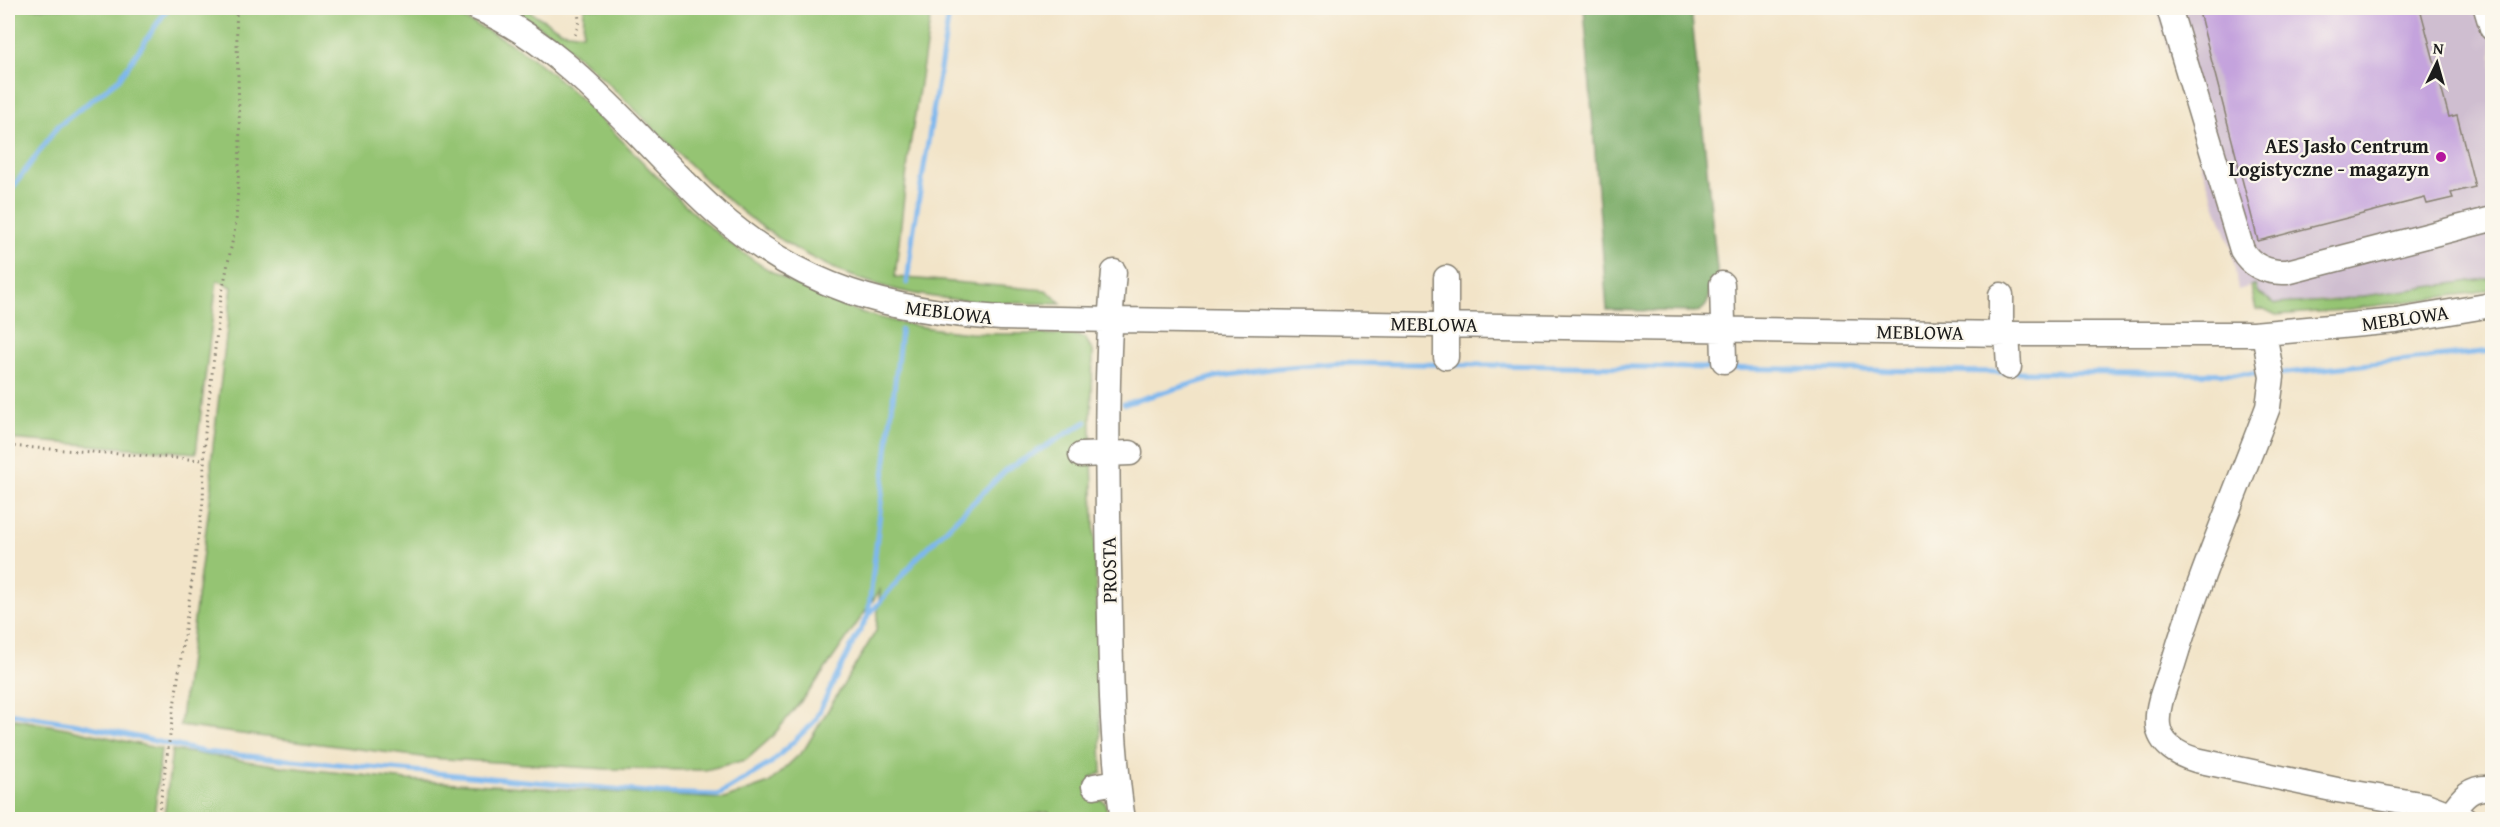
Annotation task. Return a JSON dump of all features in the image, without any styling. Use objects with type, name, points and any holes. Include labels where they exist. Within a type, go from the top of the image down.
[{"type":"street","name":"MEBLOWA","points":[[477,8],[513,27],[563,63],[596,92],[717,213],[767,251],[816,278],[868,298],[922,311],[1001,318],[2004,334],[2265,333],[2396,321],[2493,305]]},
{"type":"street","points":[[2169,8],[2242,250],[2253,264],[2270,271],[2287,272],[2493,219]]},
{"type":"street","points":[[2486,8],[2493,28]]},
{"type":"street","name":"PROSTA","points":[[1114,272],[1107,370],[1119,453],[1112,717],[1106,784],[1123,819]]},
{"type":"street","points":[[1446,278],[1446,357]]},
{"type":"street","points":[[1722,284],[1724,361]]},
{"type":"street","points":[[2001,294],[2009,367]]},
{"type":"street","points":[[2265,333],[2271,372],[2268,407],[2181,636],[2160,709],[2158,727],[2161,736],[2177,753],[2196,760],[2337,790],[2426,805],[2458,817],[2462,797],[2473,789],[2493,788]]},
{"type":"street","points":[[1081,455],[1119,453]]},
{"type":"path","points":[[158,819],[203,502],[204,460],[221,298],[236,223],[239,186],[236,8]]},
{"type":"path","points":[[575,35],[579,22],[578,8]]},
{"type":"path","points":[[8,446],[204,460]]},
{"type":"shaded area","points":[[2157,8],[2492,8],[2492,278],[2386,295],[2276,304],[2258,293],[2255,285],[2238,290],[2232,249],[2203,170]]},
{"type":"green space","points":[[8,8],[437,8],[490,32],[540,64],[588,107],[702,220],[753,260],[794,284],[853,310],[919,326],[970,333],[1061,334],[1085,338],[1093,351],[1091,426],[1102,773],[1091,777],[1091,800],[1099,799],[1105,802],[1109,819],[1050,819],[1049,812],[991,820],[164,819],[172,750],[287,767],[407,780],[724,799],[769,783],[804,750],[876,631],[880,590],[815,684],[772,737],[746,760],[705,770],[607,769],[430,758],[180,726],[212,484],[211,463],[232,287],[217,280],[196,453],[8,439]]},
{"type":"green space","points":[[510,8],[524,8],[562,31],[583,34],[584,8],[932,8],[909,152],[895,277],[1046,290],[1062,304],[966,300],[897,290],[862,280],[797,250],[767,231],[711,185],[623,97],[580,58],[535,23]]},
{"type":"green space","points":[[1584,8],[1691,8],[1718,280],[1710,281],[1707,303],[1702,310],[1697,312],[1607,310]]},
{"type":"green space","points":[[2492,278],[2492,289],[2472,293],[2343,310],[2276,315],[2264,309],[2256,310],[2251,286],[2255,285],[2258,293],[2276,304],[2329,301]]},
{"type":"green space","points":[[8,718],[161,749],[154,819],[8,819]]},
{"type":"building","points":[[2198,8],[2420,8],[2449,117],[2457,115],[2475,187],[2451,193],[2453,198],[2427,204],[2425,198],[2258,241]]},
{"type":"waterway","points":[[8,194],[58,126],[119,79],[168,8]]},
{"type":"waterway","points":[[907,283],[950,8]]},
{"type":"waterway","points":[[868,616],[901,330]]},
{"type":"waterway","points":[[2276,374],[2492,351]]},
{"type":"waterway","points":[[1124,404],[1215,377],[1277,368],[1337,363],[2003,372]]},
{"type":"waterway","points":[[2015,372],[2264,374]]},
{"type":"waterway","points":[[8,713],[78,724],[204,752],[658,793],[718,795],[771,763],[814,722],[868,616],[917,558],[1006,470],[1086,422]]},
{"type":"place","name":"AES Jasło Centrum Logistyczne - magazyn","points":[[2441,157]]}]
